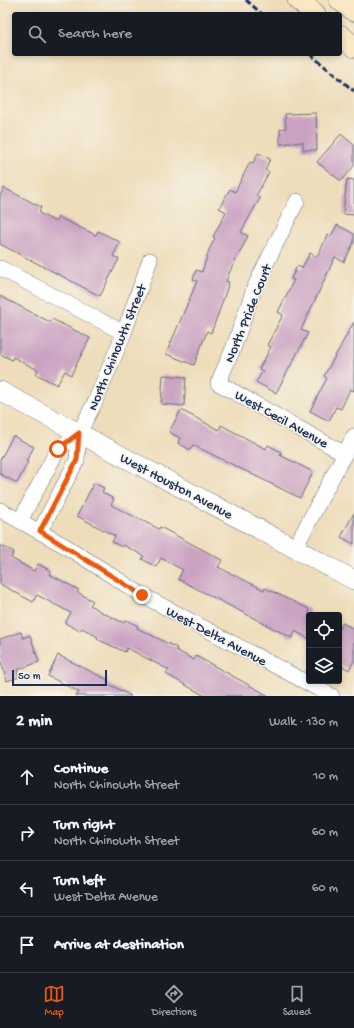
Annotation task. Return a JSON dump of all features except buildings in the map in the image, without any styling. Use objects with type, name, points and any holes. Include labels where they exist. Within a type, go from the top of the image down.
[{"type":"main road","points":[[298,0],[313,12]]},
{"type":"main road","points":[[340,0],[354,12]]},
{"type":"main road","points":[[342,37],[354,47]]},
{"type":"street","name":"North Pride Court","points":[[218,383],[233,349],[255,286],[298,201]]},
{"type":"street","name":"North Chinowth Street","points":[[40,531],[77,460],[79,433],[104,382],[124,333],[150,260]]},
{"type":"street","points":[[0,268],[124,333]]},
{"type":"street","name":"West Cecil Avenue","points":[[218,383],[345,454]]},
{"type":"street","name":"West Houston Avenue","points":[[0,391],[354,580]]},
{"type":"street","name":"North Chinowth Street","points":[[20,520],[58,449],[79,433]]},
{"type":"street","points":[[295,548],[354,436]]},
{"type":"street","name":"West Delta Avenue","points":[[0,510],[40,531],[142,595],[332,696]]},
{"type":"railway","points":[[246,0],[260,12]]},
{"type":"railway","points":[[312,56],[354,91]]},
{"type":"route","points":[[58,449],[79,433],[77,460],[40,531],[67,546],[95,566],[142,595]]}]
